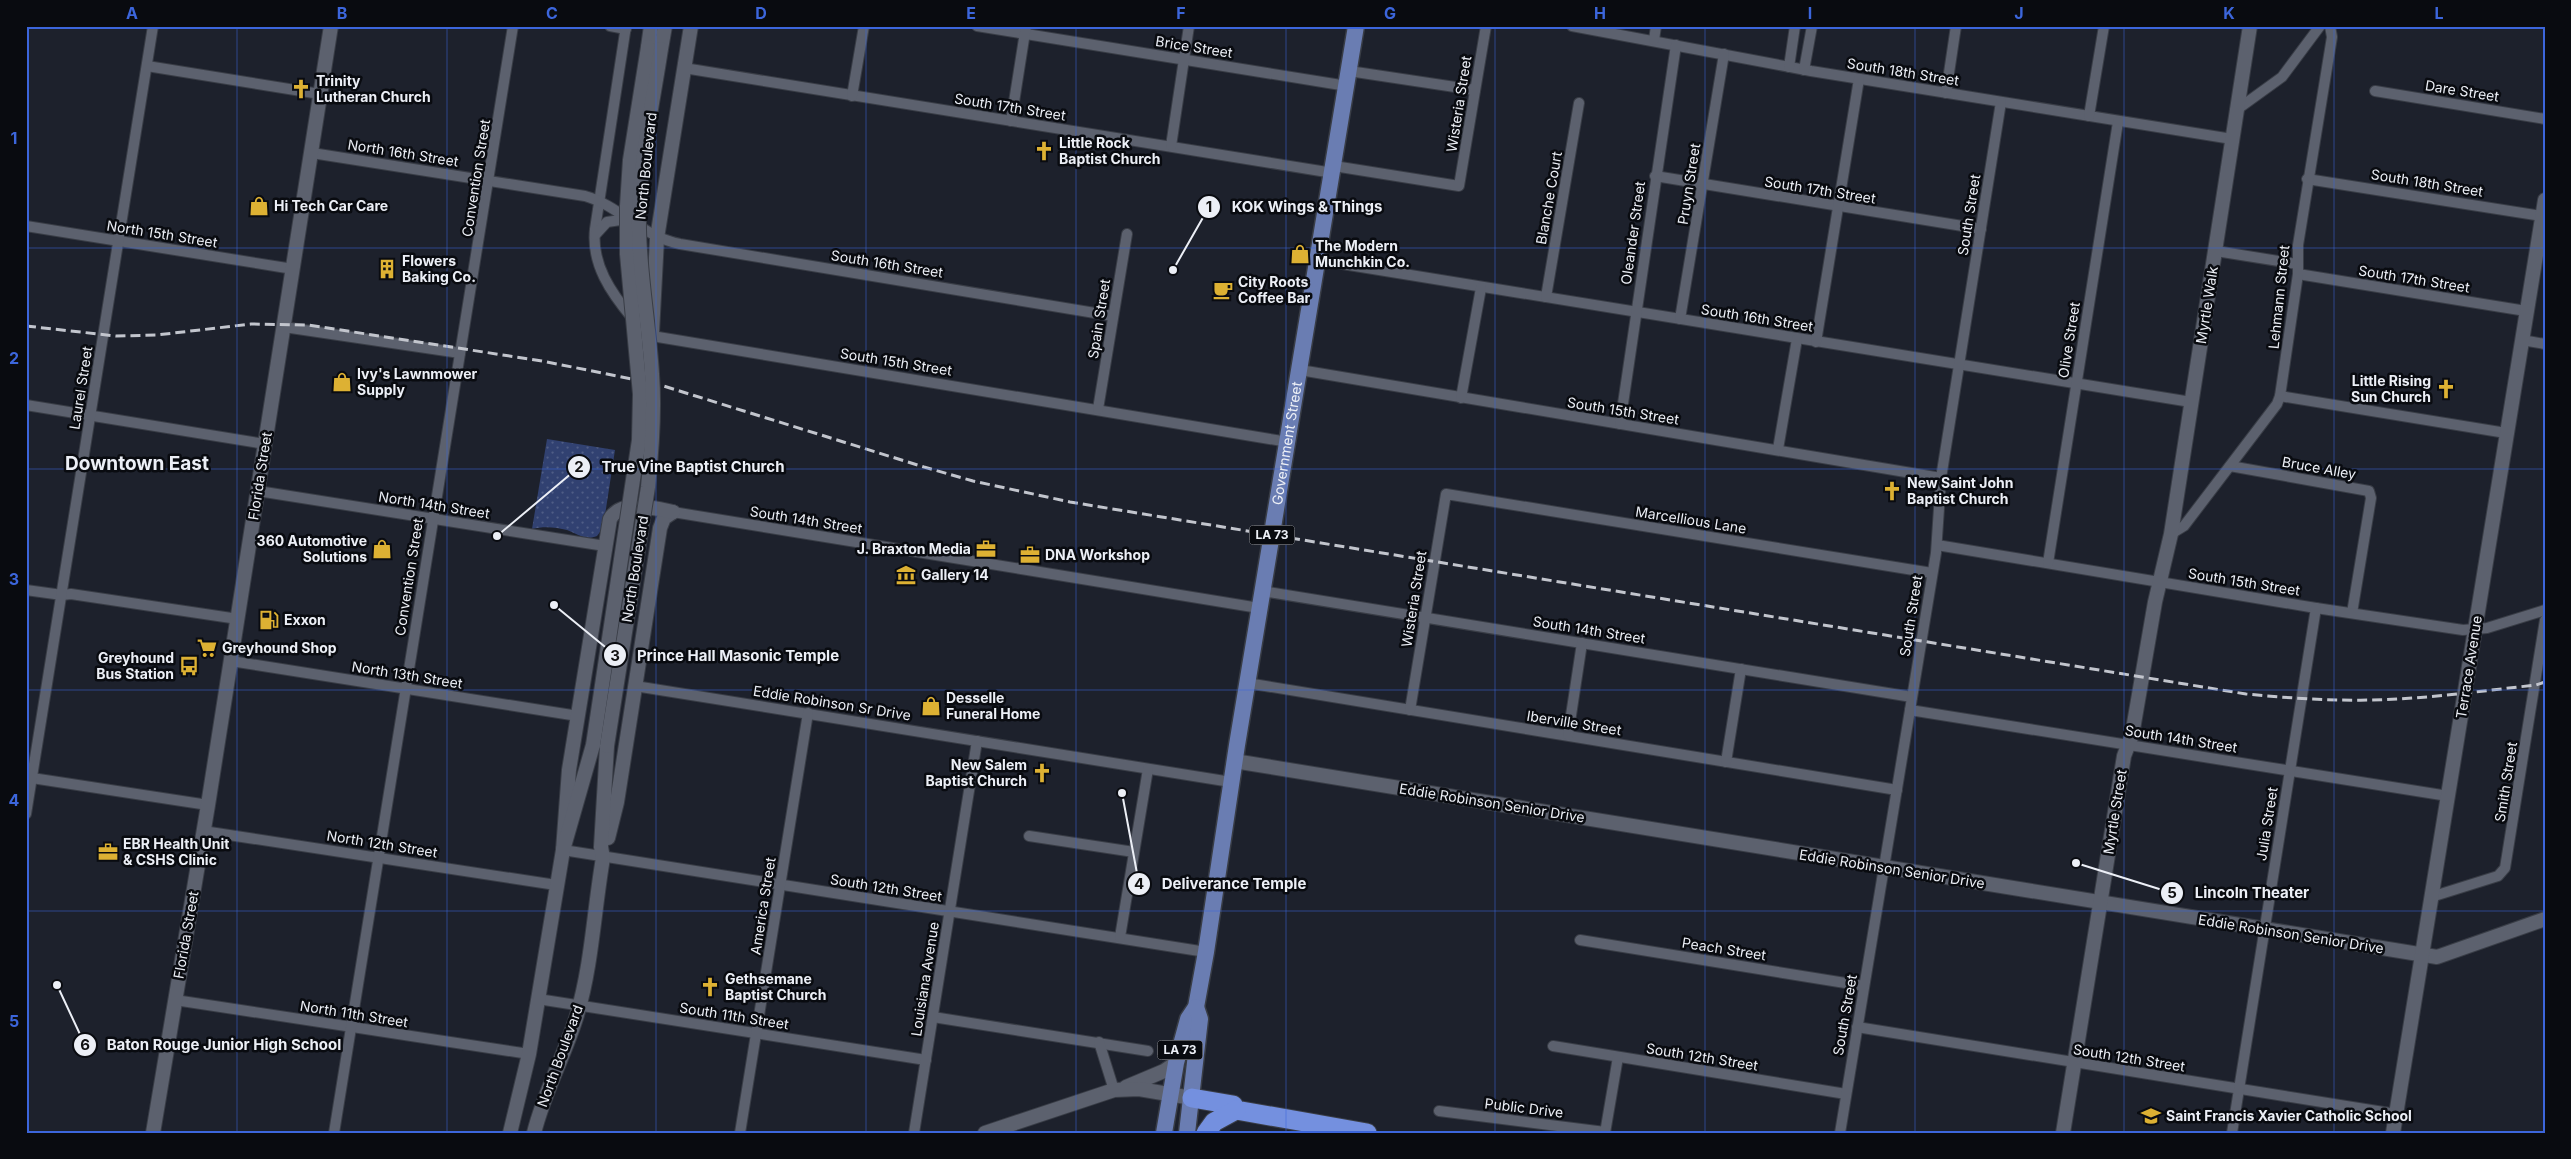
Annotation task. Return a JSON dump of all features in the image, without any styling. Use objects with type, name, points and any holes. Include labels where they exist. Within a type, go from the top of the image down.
[{"type":"highway","points":[[1192,1098],[1233,1105],[1236,1110]]},
{"type":"highway","points":[[1206,1133],[1218,1119],[1236,1110],[1367,1133]]},
{"type":"main road","name":"Government Street","points":[[1164,1133],[1176,1063],[1188,1019],[1196,1007],[1206,952],[1234,761],[1356,26]]},
{"type":"main road","name":"Government Street","points":[[1187,1133],[1200,1019],[1196,1007]]},
{"type":"street","name":"Laurel Street","points":[[26,813],[153,26]]},
{"type":"street","name":"Florida Street","points":[[153,1133],[238,619],[331,26]]},
{"type":"street","name":"Convention Street","points":[[334,1133],[377,858],[490,180],[513,26]]},
{"type":"street","points":[[610,26],[626,28],[594,238],[595,256],[604,278],[631,317],[646,334],[652,336]]},
{"type":"street","name":"North Boulevard","points":[[534,1133],[545,1094],[579,1005],[591,946],[603,858],[603,812],[607,746],[648,487],[652,450],[653,380],[641,282],[640,219],[655,48],[651,26]]},
{"type":"street","name":"North Boulevard","points":[[510,1133],[529,1054],[563,850],[593,745],[639,440],[639,384],[626,254],[627,206],[630,160],[655,48],[664,26]]},
{"type":"street","name":"North Boulevard","points":[[652,336],[657,238],[691,26]]},
{"type":"street","points":[[852,96],[864,26]]},
{"type":"street","name":"Brice Street","points":[[977,26],[1025,30],[1184,59],[1348,78],[1475,90]]},
{"type":"street","points":[[1170,146],[1189,26]]},
{"type":"street","name":"Wisteria Street","points":[[1459,186],[1486,26]]},
{"type":"street","name":"South 18th Street","points":[[1572,26],[1654,40],[1804,70],[2232,139]]},
{"type":"street","points":[[1654,40],[1656,26]]},
{"type":"street","points":[[1789,67],[1795,26]]},
{"type":"street","points":[[1804,70],[1812,26]]},
{"type":"street","points":[[1946,94],[1956,26]]},
{"type":"street","points":[[2089,116],[2104,26]]},
{"type":"street","name":"Myrtle Walk","points":[[2160,582],[2171,534],[2250,26]]},
{"type":"street","points":[[2236,111],[2282,77],[2320,26]]},
{"type":"street","name":"Lehmann Street","points":[[2171,534],[2184,526],[2278,404],[2308,179],[2332,37],[2330,26]]},
{"type":"street","points":[[1011,120],[1025,30]]},
{"type":"street","name":"Oleander Street","points":[[1620,424],[1655,176],[1676,45]]},
{"type":"street","name":"Pruyn Street","points":[[1680,320],[1724,54]]},
{"type":"street","points":[[147,66],[320,94]]},
{"type":"street","name":"South 17th Street","points":[[684,68],[1170,146],[1459,186]]},
{"type":"street","points":[[1816,342],[1860,79]]},
{"type":"street","name":"Dare Street","points":[[2375,91],[2545,119]]},
{"type":"street","name":"South Street","points":[[1840,1133],[1937,545],[1941,478],[2001,102]]},
{"type":"street","name":"Blanche Court","points":[[1546,297],[1579,103]]},
{"type":"street","name":"Olive Street","points":[[2048,563],[2118,122]]},
{"type":"street","name":"North 16th Street","points":[[312,153],[579,195],[599,202],[657,238]]},
{"type":"street","name":"South 17th Street","points":[[1655,176],[1981,230]]},
{"type":"street","name":"South 18th Street","points":[[2308,179],[2542,216]]},
{"type":"street","name":"Terrace Avenue","points":[[2393,1133],[2526,311],[2541,247],[2542,216],[2545,200]]},
{"type":"street","points":[[594,238],[599,229],[607,222],[628,219]]},
{"type":"street","name":"North 15th Street","points":[[26,226],[293,269]]},
{"type":"street","name":"Spain Street","points":[[1098,409],[1127,234]]},
{"type":"street","name":"South 16th Street","points":[[657,238],[680,244],[1113,316]]},
{"type":"street","name":"South 17th Street","points":[[2216,251],[2297,269],[2526,311]]},
{"type":"street","name":"South 16th Street","points":[[1318,260],[2191,402]]},
{"type":"street","points":[[1461,398],[1481,288]]},
{"type":"street","points":[[284,328],[460,353]]},
{"type":"street","name":"South 15th Street","points":[[652,336],[1288,442]]},
{"type":"street","points":[[1778,449],[1797,339]]},
{"type":"street","points":[[2522,340],[2545,344]]},
{"type":"street","name":"South 15th Street","points":[[1300,370],[1778,449],[1941,478]]},
{"type":"street","points":[[2280,396],[2506,433]]},
{"type":"street","points":[[26,405],[265,444]]},
{"type":"street","name":"Bruce Alley","points":[[2230,466],[2368,491],[2371,498],[2352,613]]},
{"type":"street","name":"North 14th Street","points":[[258,491],[605,546]]},
{"type":"street","name":"Wisteria Street","points":[[1410,710],[1446,494]]},
{"type":"street","name":"Marcellious Lane","points":[[1446,494],[1932,572]]},
{"type":"street","points":[[563,850],[569,770],[610,520],[622,508],[653,508],[674,512]]},
{"type":"street","points":[[603,858],[617,802],[660,528],[664,518],[674,512]]},
{"type":"street","name":"South 14th Street","points":[[674,512],[1259,608]]},
{"type":"street","name":"South 15th Street","points":[[1937,545],[2316,608],[2464,630],[2487,628],[2545,610]]},
{"type":"street","name":"Myrtle Street","points":[[2062,1133],[2124,756],[2128,745],[2160,582]]},
{"type":"street","points":[[26,590],[62,595],[71,594],[238,619]]},
{"type":"street","name":"South 14th Street","points":[[1262,590],[1912,697]]},
{"type":"street","name":"Julia Street","points":[[2232,1133],[2316,608]]},
{"type":"street","name":"Smith Street","points":[[2431,897],[2498,876],[2506,868],[2545,620]]},
{"type":"street","points":[[1568,735],[1582,643]]},
{"type":"street","name":"North 13th Street","points":[[231,661],[578,716]]},
{"type":"street","points":[[1726,762],[1741,669]]},
{"type":"street","name":"Iberville Street","points":[[1248,683],[1897,790]]},
{"type":"street","name":"Eddie Robinson Sr Drive","points":[[635,686],[1231,782]]},
{"type":"street","name":"South 14th Street","points":[[1910,710],[2448,796]]},
{"type":"street","name":"America Street","points":[[740,1133],[808,713]]},
{"type":"street","name":"Louisiana Avenue","points":[[914,1133],[977,741]]},
{"type":"street","name":"Eddie Robinson Senior Drive","points":[[1234,761],[2100,903],[2437,956],[2545,919]]},
{"type":"street","points":[[1120,937],[1148,769]]},
{"type":"street","points":[[32,778],[208,805]]},
{"type":"street","name":"North 12th Street","points":[[203,831],[556,885]]},
{"type":"street","points":[[1029,836],[1134,852]]},
{"type":"street","name":"South 12th Street","points":[[563,850],[603,858],[1120,937],[1206,952]]},
{"type":"street","name":"Peach Street","points":[[1580,940],[1864,986]]},
{"type":"street","name":"South 11th Street","points":[[538,999],[926,1060]]},
{"type":"street","name":"North 11th Street","points":[[175,1000],[529,1054]]},
{"type":"street","points":[[933,1017],[1148,1050]]},
{"type":"street","name":"South 12th Street","points":[[1857,1028],[2396,1114]]},
{"type":"street","points":[[1099,1042],[1117,1089]]},
{"type":"street","name":"South 12th Street","points":[[1553,1046],[1846,1094]]},
{"type":"street","points":[[1605,1132],[1618,1058]]},
{"type":"street","points":[[985,1133],[1117,1089],[1164,1071],[1176,1063]]},
{"type":"street","points":[[1117,1089],[1192,1098]]},
{"type":"street","name":"Public Drive","points":[[1439,1111],[1605,1132]]},
{"type":"shaded area","points":[[547,439],[615,450],[603,528],[597,536],[589,538],[567,530],[554,528],[541,527],[532,529]]},
{"type":"railway","points":[[26,326],[116,336],[157,335],[251,324],[308,325],[542,361],[657,384],[924,467],[973,481],[1070,502],[2246,694],[2325,700],[2392,699],[2474,692],[2536,685],[2545,682]]},
{"type":"place","name":"Trinity Lutheran Church","points":[[301,89]]},
{"type":"place","name":"Little Rock Baptist Church","points":[[1044,151]]},
{"type":"place","name":"Hi Tech Car Care","points":[[259,206]]},
{"type":"place","name":"The Modern Munchkin Co.","points":[[1300,254]]},
{"type":"place","name":"Flowers Baking Co.","points":[[387,269]]},
{"type":"place","name":"KOK Wings & Things","points":[[1173,270]]},
{"type":"place","name":"City Roots Coffee Bar","points":[[1223,290]]},
{"type":"place","name":"Ivy's Lawnmower Supply","points":[[342,382]]},
{"type":"place","name":"Little Rising Sun Church","points":[[2446,389]]},
{"type":"place","name":"New Saint John Baptist Church","points":[[1892,491]]},
{"type":"place","name":"True Vine Baptist Church","points":[[497,536]]},
{"type":"place","name":"360 Automotive Solutions","points":[[382,549]]},
{"type":"place","name":"J. Braxton Media","points":[[986,549]]},
{"type":"place","name":"DNA Workshop","points":[[1030,555]]},
{"type":"place","name":"Gallery 14","points":[[906,575]]},
{"type":"place","name":"Prince Hall Masonic Temple","points":[[554,605]]},
{"type":"place","name":"Exxon","points":[[269,620]]},
{"type":"place","name":"Greyhound Shop","points":[[207,648]]},
{"type":"place","name":"Greyhound Bus Station","points":[[189,666]]},
{"type":"place","name":"Desselle Funeral Home","points":[[931,706]]},
{"type":"place","name":"New Salem Baptist Church","points":[[1042,773]]},
{"type":"place","name":"Deliverance Temple","points":[[1122,793]]},
{"type":"place","name":"EBR Health Unit & CSHS Clinic","points":[[108,852]]},
{"type":"place","name":"Lincoln Theater","points":[[2076,863]]},
{"type":"place","name":"Baton Rouge Junior High School","points":[[57,985]]},
{"type":"place","name":"Gethsemane Baptist Church","points":[[710,987]]},
{"type":"place","name":"Saint Francis Xavier Catholic School","points":[[2151,1116]]},
{"type":"district","name":"Downtown East","points":[[137,463]]}]
